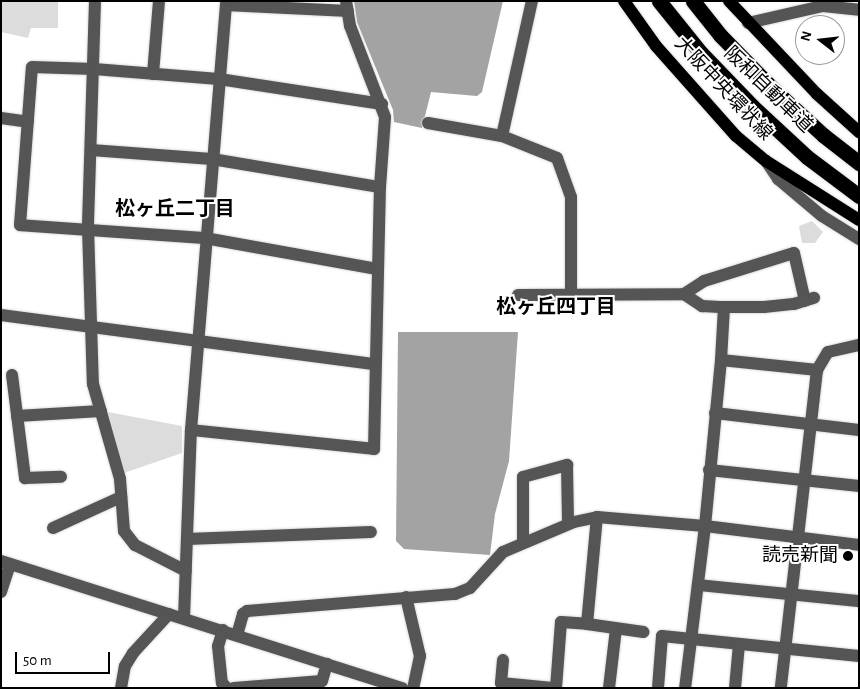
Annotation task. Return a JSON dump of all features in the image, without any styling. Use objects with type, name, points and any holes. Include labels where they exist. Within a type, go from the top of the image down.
[{"type":"highway","name":"阪和自動車道","points":[[659,1],[701,53],[752,106],[807,156],[859,196]]},
{"type":"highway","name":"阪和自動車道","points":[[693,1],[720,35],[774,90],[859,163]]},
{"type":"main road","name":"大阪中央環状線","points":[[624,1],[656,46],[736,136],[766,162],[859,220]]},
{"type":"main road","points":[[729,1],[817,94],[859,132]]},
{"type":"street","points":[[95,1],[88,228],[93,384],[120,479],[124,531],[135,545],[186,572]]},
{"type":"street","points":[[153,74],[159,1]]},
{"type":"street","points":[[502,136],[532,1]]},
{"type":"street","points":[[184,618],[191,430],[205,238],[226,3],[347,6],[350,26],[382,104],[385,117],[380,187],[374,449],[191,430]]},
{"type":"street","points":[[748,23],[823,3],[859,10]]},
{"type":"street","points":[[378,269],[205,238],[88,228],[20,225],[32,68],[94,69],[219,79],[382,104]]},
{"type":"street","points":[[817,94],[859,124]]},
{"type":"street","points":[[1,118],[28,122]]},
{"type":"street","points":[[428,123],[502,136],[557,158],[571,197],[571,295]]},
{"type":"street","points":[[91,150],[212,159],[380,187]]},
{"type":"street","points":[[766,162],[778,179],[822,216],[859,239]]},
{"type":"street","points":[[518,295],[684,294],[702,306],[724,307],[764,307],[810,300],[794,254],[704,280],[684,294]]},
{"type":"street","points":[[685,688],[698,585],[721,360],[724,307]]},
{"type":"street","points":[[1,315],[375,364]]},
{"type":"street","points":[[781,688],[817,370],[828,352],[859,345]]},
{"type":"street","points":[[721,360],[817,370]]},
{"type":"street","points":[[12,375],[24,478],[61,477]]},
{"type":"street","points":[[17,416],[101,410]]},
{"type":"street","points":[[715,413],[859,429]]},
{"type":"street","points":[[523,542],[523,477],[567,465],[568,524]]},
{"type":"street","points":[[709,470],[859,486]]},
{"type":"street","points":[[53,528],[122,497]]},
{"type":"street","points":[[587,624],[597,517]]},
{"type":"street","points":[[236,635],[243,614],[247,611],[455,594],[470,588],[503,552],[568,524],[597,517],[704,526],[859,545]]},
{"type":"street","points":[[187,539],[371,532]]},
{"type":"street","points":[[1,592],[6,562],[402,688]]},
{"type":"street","points":[[698,585],[859,601]]},
{"type":"street","points":[[406,597],[420,656],[413,688]]},
{"type":"street","points":[[121,688],[125,666],[133,653],[169,614]]},
{"type":"street","points":[[503,660],[502,683],[555,688],[561,622],[643,632]]},
{"type":"street","points":[[609,688],[616,628]]},
{"type":"street","points":[[223,630],[218,646],[222,683],[227,688]]},
{"type":"street","points":[[658,688],[662,636],[859,656]]},
{"type":"street","points":[[735,688],[740,644]]},
{"type":"street","points":[[234,688],[284,686],[322,681],[327,664]]},
{"type":"shaded area","points":[[1,1],[58,1],[58,28],[31,28],[28,38],[1,32]]},
{"type":"shaded area","points":[[354,1],[503,1],[482,92],[477,96],[431,92],[422,128],[394,122],[393,110],[357,22]]},
{"type":"shaded area","points":[[812,221],[823,232],[815,243],[802,243],[799,226]]},
{"type":"shaded area","points":[[398,332],[518,332],[509,461],[495,514],[490,555],[404,549],[396,541]]},
{"type":"shaded area","points":[[108,412],[182,426],[182,453],[124,473]]},
{"type":"place","name":"読売新聞","points":[[848,556]]},
{"type":"district","name":"松ヶ丘二丁目","points":[[175,209]]},
{"type":"district","name":"松ヶ丘四丁目","points":[[556,307]]}]
